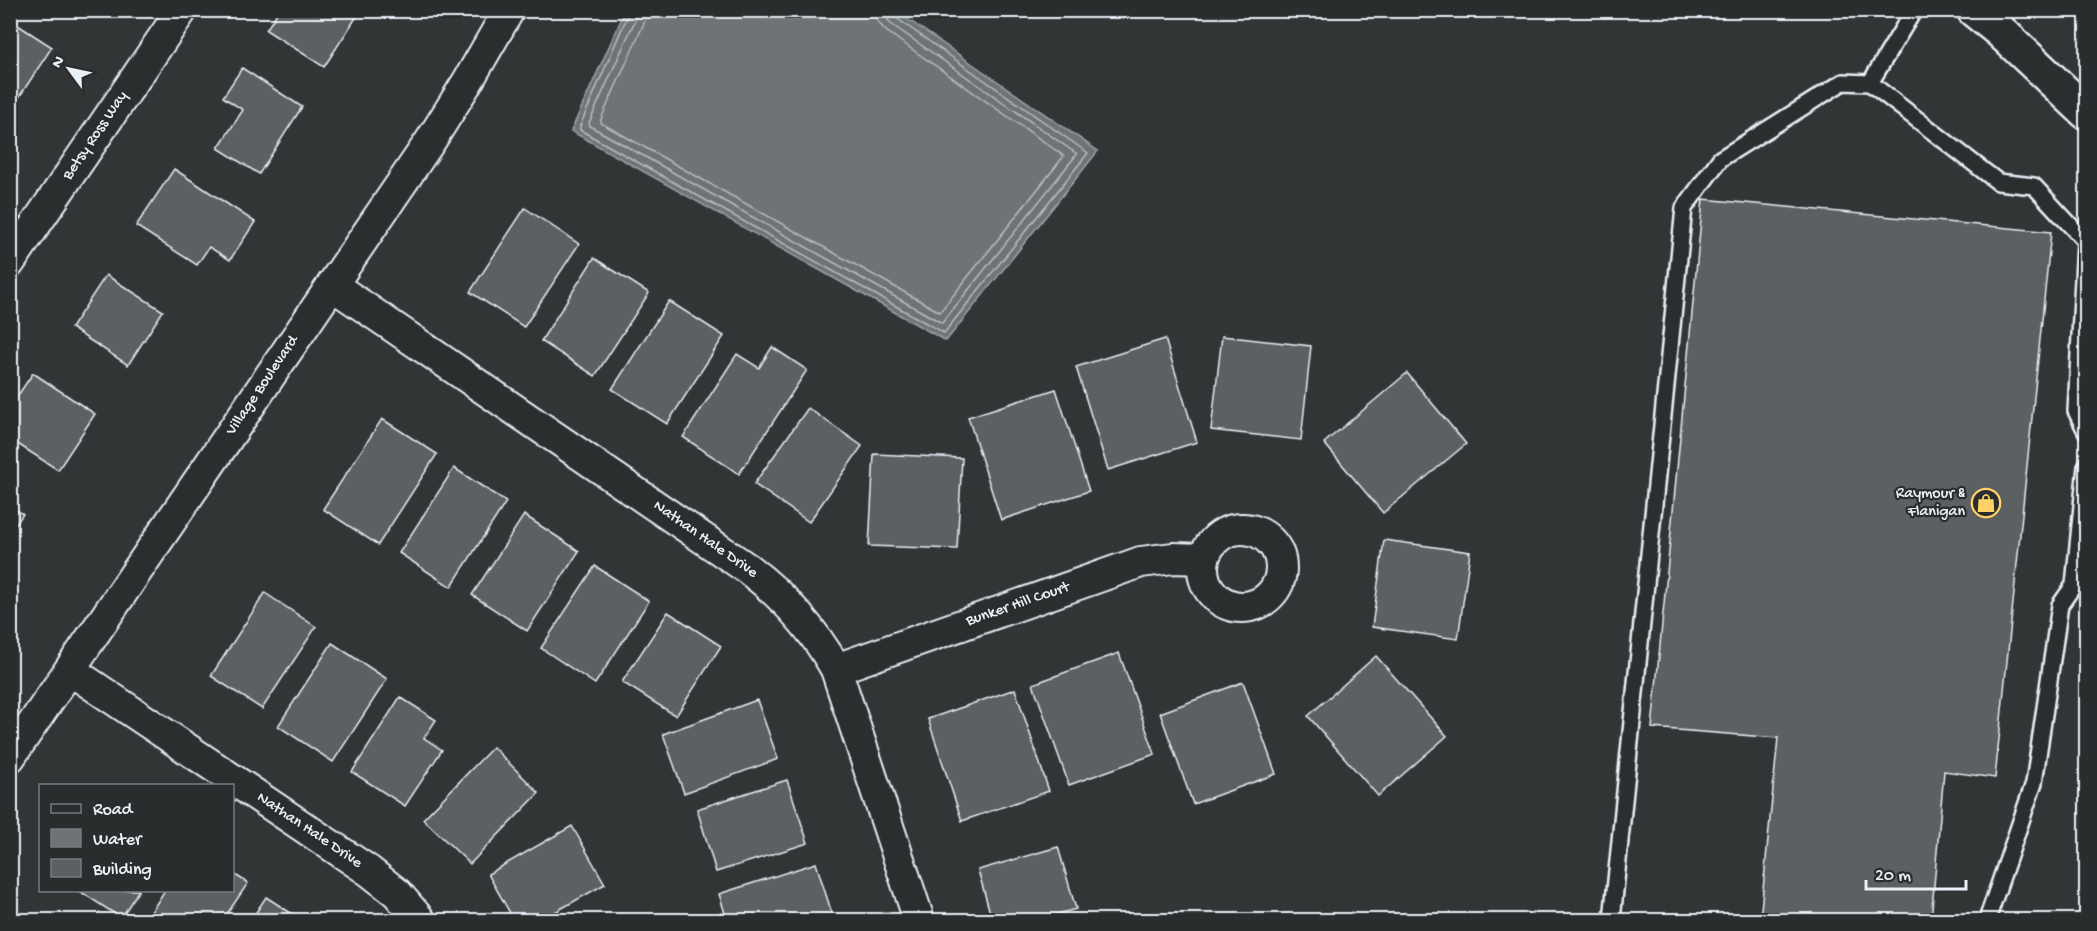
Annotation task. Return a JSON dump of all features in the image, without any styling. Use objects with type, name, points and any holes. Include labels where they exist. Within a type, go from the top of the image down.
[{"type":"street","name":"Betsy Ross Way","points":[[10,262],[182,10]]},
{"type":"street","name":"Village Boulevard","points":[[10,757],[437,130],[509,10]]},
{"type":"street","points":[[1974,10],[2000,31],[2086,112]]},
{"type":"street","name":"Nathan Hale Drive","points":[[332,285],[748,569],[779,594],[804,620],[836,669],[919,921]]},
{"type":"street","name":"Bunker Hill Court","points":[[836,669],[1141,562],[1173,558],[1203,559]]},
{"type":"street","name":"Nathan Hale Drive","points":[[70,670],[369,871],[397,893],[420,921]]},
{"type":"lane","points":[[1870,83],[1914,10]]},
{"type":"lane","points":[[1612,921],[1684,208],[1720,159],[1843,82],[1870,83],[1998,182],[2034,186],[2085,241],[2076,411],[2086,431]]},
{"type":"lane","points":[[1987,921],[2034,783],[2060,605],[2074,585],[2086,466]]},
{"type":"water","points":[[625,11],[896,11],[1098,151],[946,341],[571,131]]},
{"type":"building","points":[[279,10],[361,10],[324,67],[266,30]]},
{"type":"building","points":[[10,20],[52,47],[16,102],[10,99]]},
{"type":"building","points":[[242,68],[302,107],[259,174],[218,148],[243,110],[223,97]]},
{"type":"building","points":[[174,169],[255,222],[230,260],[209,247],[197,265],[136,226]]},
{"type":"building","points":[[1703,199],[2051,232],[1995,778],[1944,771],[1931,920],[1760,920],[1778,738],[1652,728]]},
{"type":"building","points":[[525,208],[579,244],[524,327],[470,292]]},
{"type":"building","points":[[594,258],[649,293],[595,376],[541,341]]},
{"type":"building","points":[[106,275],[163,311],[128,365],[71,328]]},
{"type":"building","points":[[669,301],[724,336],[667,424],[612,389]]},
{"type":"building","points":[[1222,336],[1311,346],[1301,440],[1211,430]]},
{"type":"building","points":[[1165,339],[1197,442],[1108,470],[1076,367]]},
{"type":"building","points":[[772,347],[807,370],[739,474],[683,437],[737,354],[759,368]]},
{"type":"building","points":[[33,373],[95,414],[58,470],[10,439],[10,407]]},
{"type":"building","points":[[1407,373],[1466,444],[1383,513],[1324,443]]},
{"type":"building","points":[[1056,389],[1089,491],[1001,520],[968,417]]},
{"type":"building","points":[[808,408],[862,446],[809,522],[754,484]]},
{"type":"building","points":[[382,419],[437,454],[378,545],[323,509]]},
{"type":"building","points":[[874,454],[962,458],[957,549],[869,546]]},
{"type":"building","points":[[454,468],[506,502],[451,587],[399,553]]},
{"type":"building","points":[[10,506],[23,514],[10,532]]},
{"type":"building","points":[[524,515],[579,551],[527,631],[472,595]]},
{"type":"building","points":[[1384,540],[1470,552],[1458,639],[1372,627]]},
{"type":"building","points":[[595,566],[649,601],[595,684],[541,648]]},
{"type":"building","points":[[265,593],[316,627],[262,709],[211,676]]},
{"type":"building","points":[[668,612],[721,646],[676,716],[622,682]]},
{"type":"building","points":[[332,643],[387,679],[333,762],[278,726]]},
{"type":"building","points":[[1119,653],[1155,754],[1069,785],[1033,684]]},
{"type":"building","points":[[1376,656],[1447,736],[1378,796],[1308,716]]},
{"type":"building","points":[[1243,682],[1276,774],[1193,804],[1160,713]]},
{"type":"building","points":[[1015,689],[1049,791],[962,821],[928,719]]},
{"type":"building","points":[[400,697],[436,720],[424,738],[442,750],[405,806],[352,772]]},
{"type":"building","points":[[757,700],[778,759],[684,793],[663,734]]},
{"type":"building","points":[[493,747],[539,793],[470,864],[423,819]]},
{"type":"building","points":[[787,780],[808,843],[716,872],[697,809]]},
{"type":"building","points":[[572,826],[605,884],[541,920],[514,920],[488,874]]},
{"type":"building","points":[[1058,847],[1076,909],[1036,920],[992,920],[978,870]]},
{"type":"building","points":[[816,863],[834,920],[727,920],[719,894]]},
{"type":"building","points":[[234,874],[248,883],[223,920],[146,920],[164,892],[234,892]]},
{"type":"building","points":[[81,892],[138,892],[121,918]]},
{"type":"building","points":[[266,897],[302,920],[251,920]]},
{"type":"place","name":"Raymour & Flanigan","points":[[1986,503]]}]
